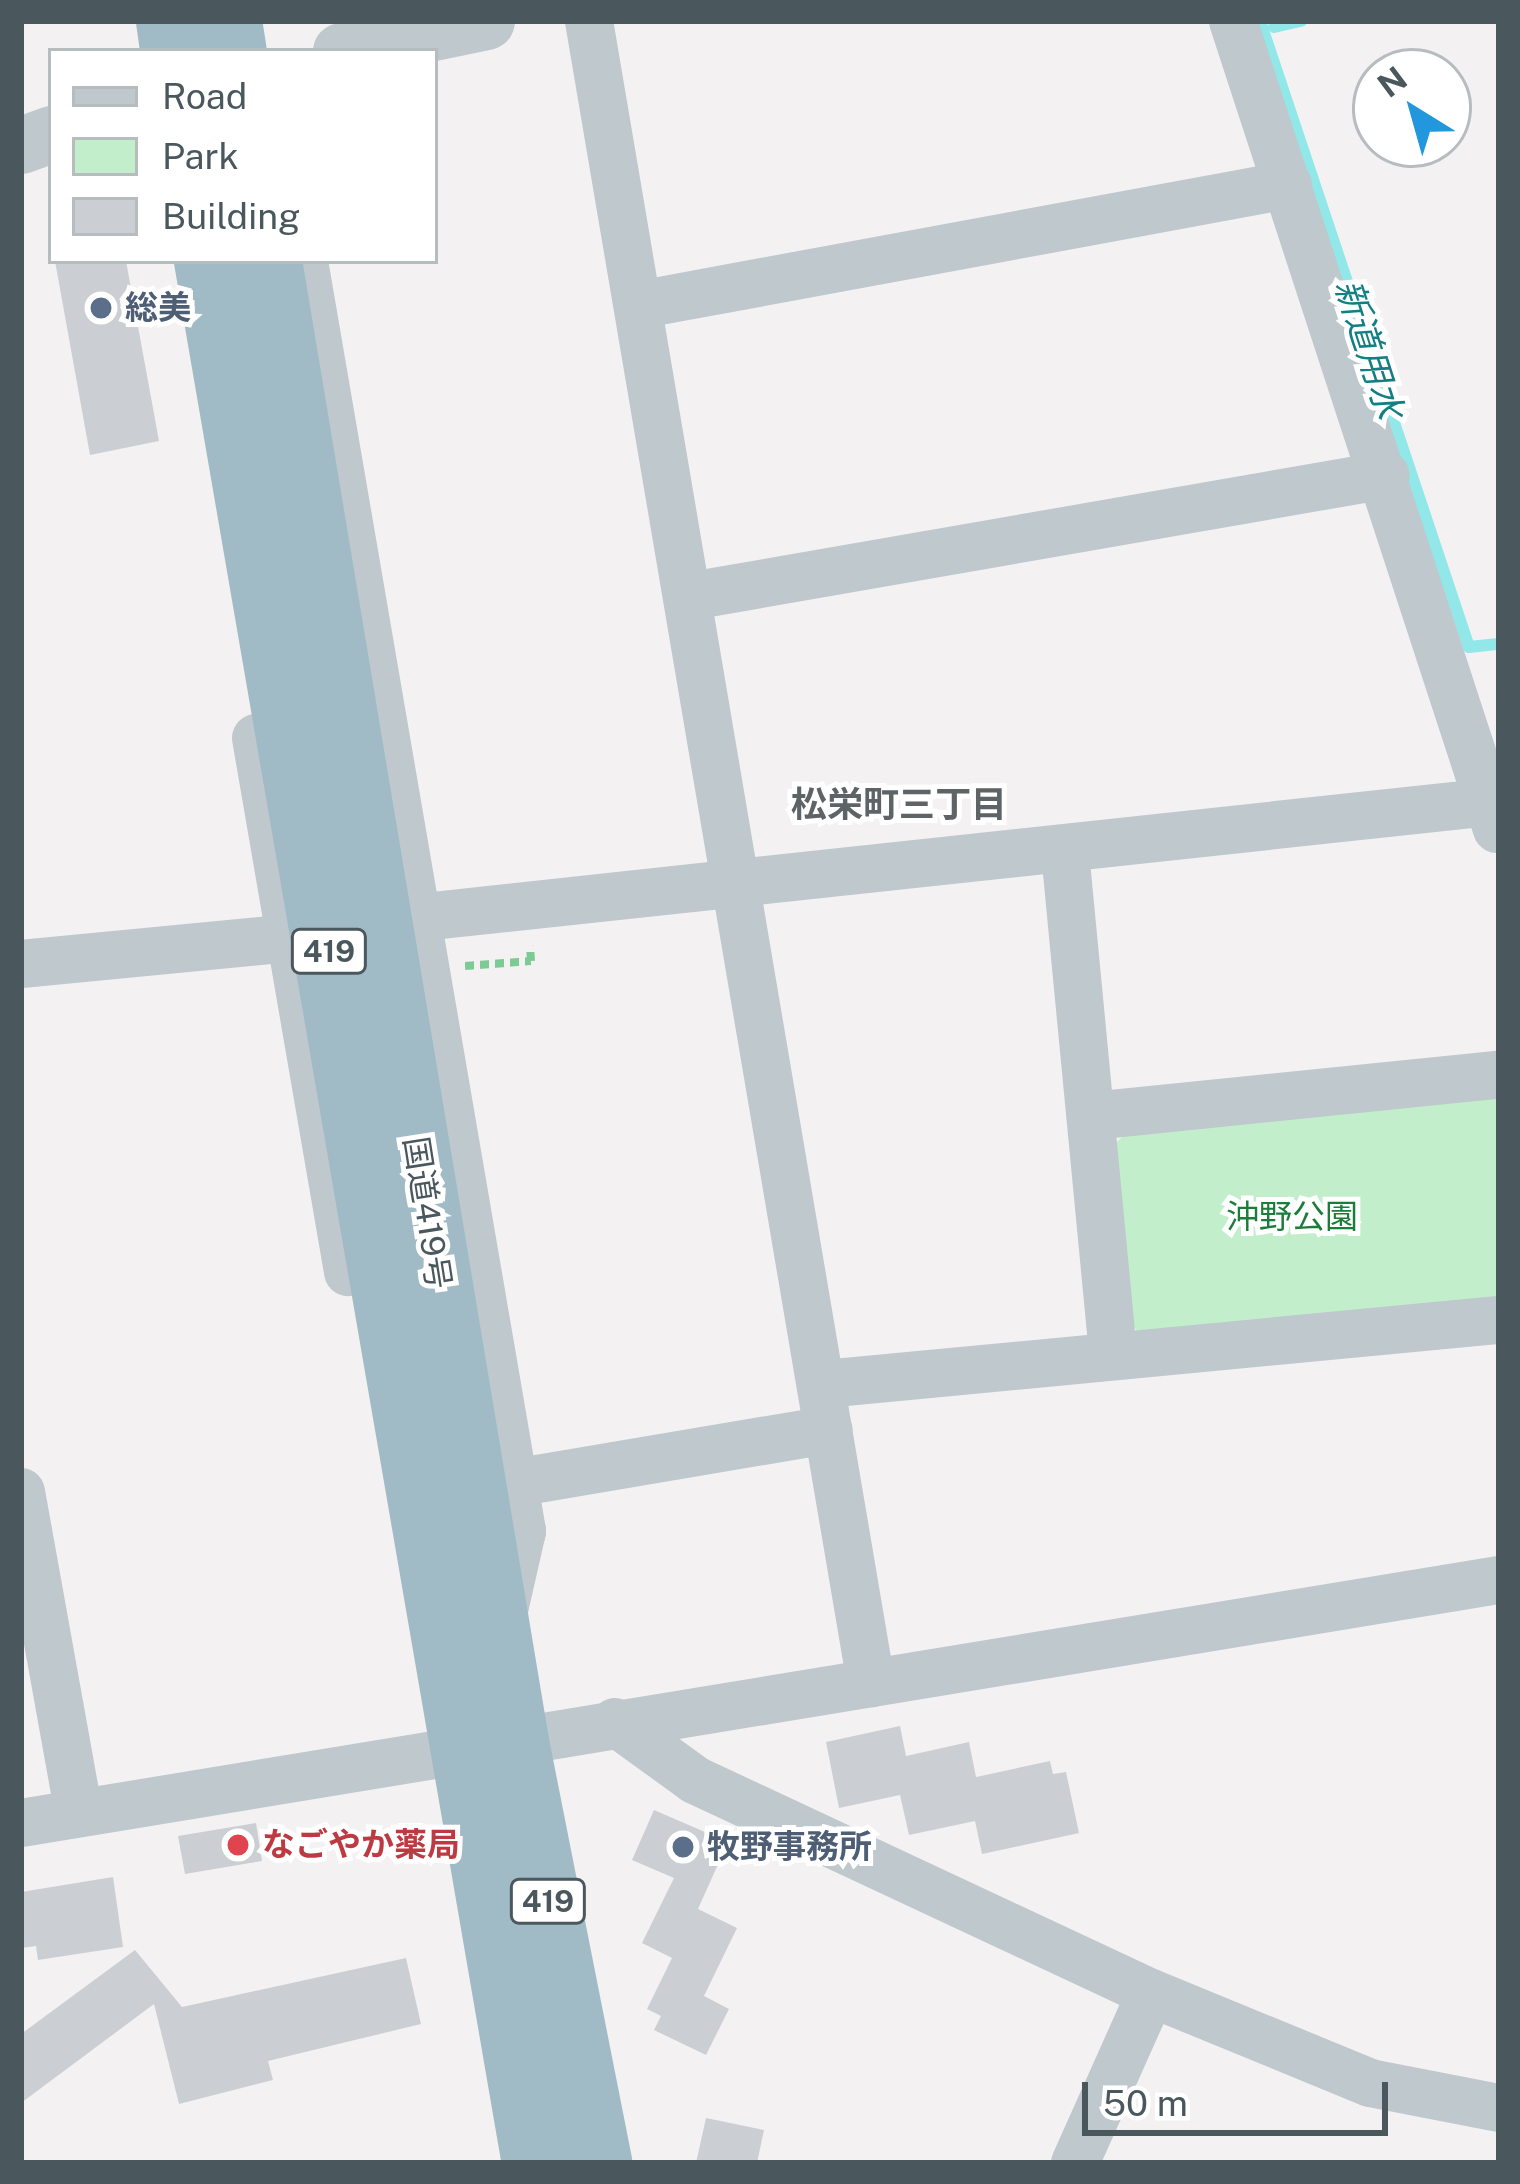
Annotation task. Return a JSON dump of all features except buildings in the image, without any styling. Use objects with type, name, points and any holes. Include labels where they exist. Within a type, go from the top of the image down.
[{"type":"highway","name":"国道419号","points":[[208,264],[493,1746],[599,2163]]},
{"type":"highway","name":"国道419号","points":[[268,264],[474,1640]]},
{"type":"highway","name":"国道419号","points":[[493,1746],[535,2163]]},
{"type":"street","points":[[356,48],[487,21]]},
{"type":"street","points":[[590,21],[872,1683]]},
{"type":"street","points":[[423,917],[1496,812],[1234,21]]},
{"type":"street","points":[[638,305],[1288,185]]},
{"type":"street","points":[[177,264],[289,938],[400,1566],[474,1640],[522,1531],[423,917],[305,264]]},
{"type":"street","points":[[691,596],[1386,475]]},
{"type":"street","points":[[1065,852],[1113,1354]]},
{"type":"street","points":[[21,964],[289,938]]},
{"type":"street","points":[[1092,1116],[1499,1075]]},
{"type":"street","points":[[514,1483],[826,1407],[1113,1354],[1499,1320]]},
{"type":"street","points":[[21,1492],[79,1814]]},
{"type":"street","points":[[21,1823],[1499,1580]]},
{"type":"street","points":[[615,1722],[695,1780],[1150,1993],[1370,2083],[1499,2108]]},
{"type":"street","points":[[1075,2163],[1150,1993]]},
{"type":"green space","name":"沖野公園","points":[[1499,1093],[1499,1298],[1142,1335],[1129,1323],[1114,1145],[1128,1131]]},
{"type":"waterway","name":"新道用水","points":[[1260,21],[1469,647],[1499,644]]},
{"type":"waterway","points":[[1274,27],[1301,21]]},
{"type":"place","name":"総美","points":[[101,308]]},
{"type":"place","name":"なごやか薬局","points":[[238,1845]]},
{"type":"place","name":"牧野事務所","points":[[683,1847]]},
{"type":"district","name":"松栄町三丁目","points":[[899,805]]}]
